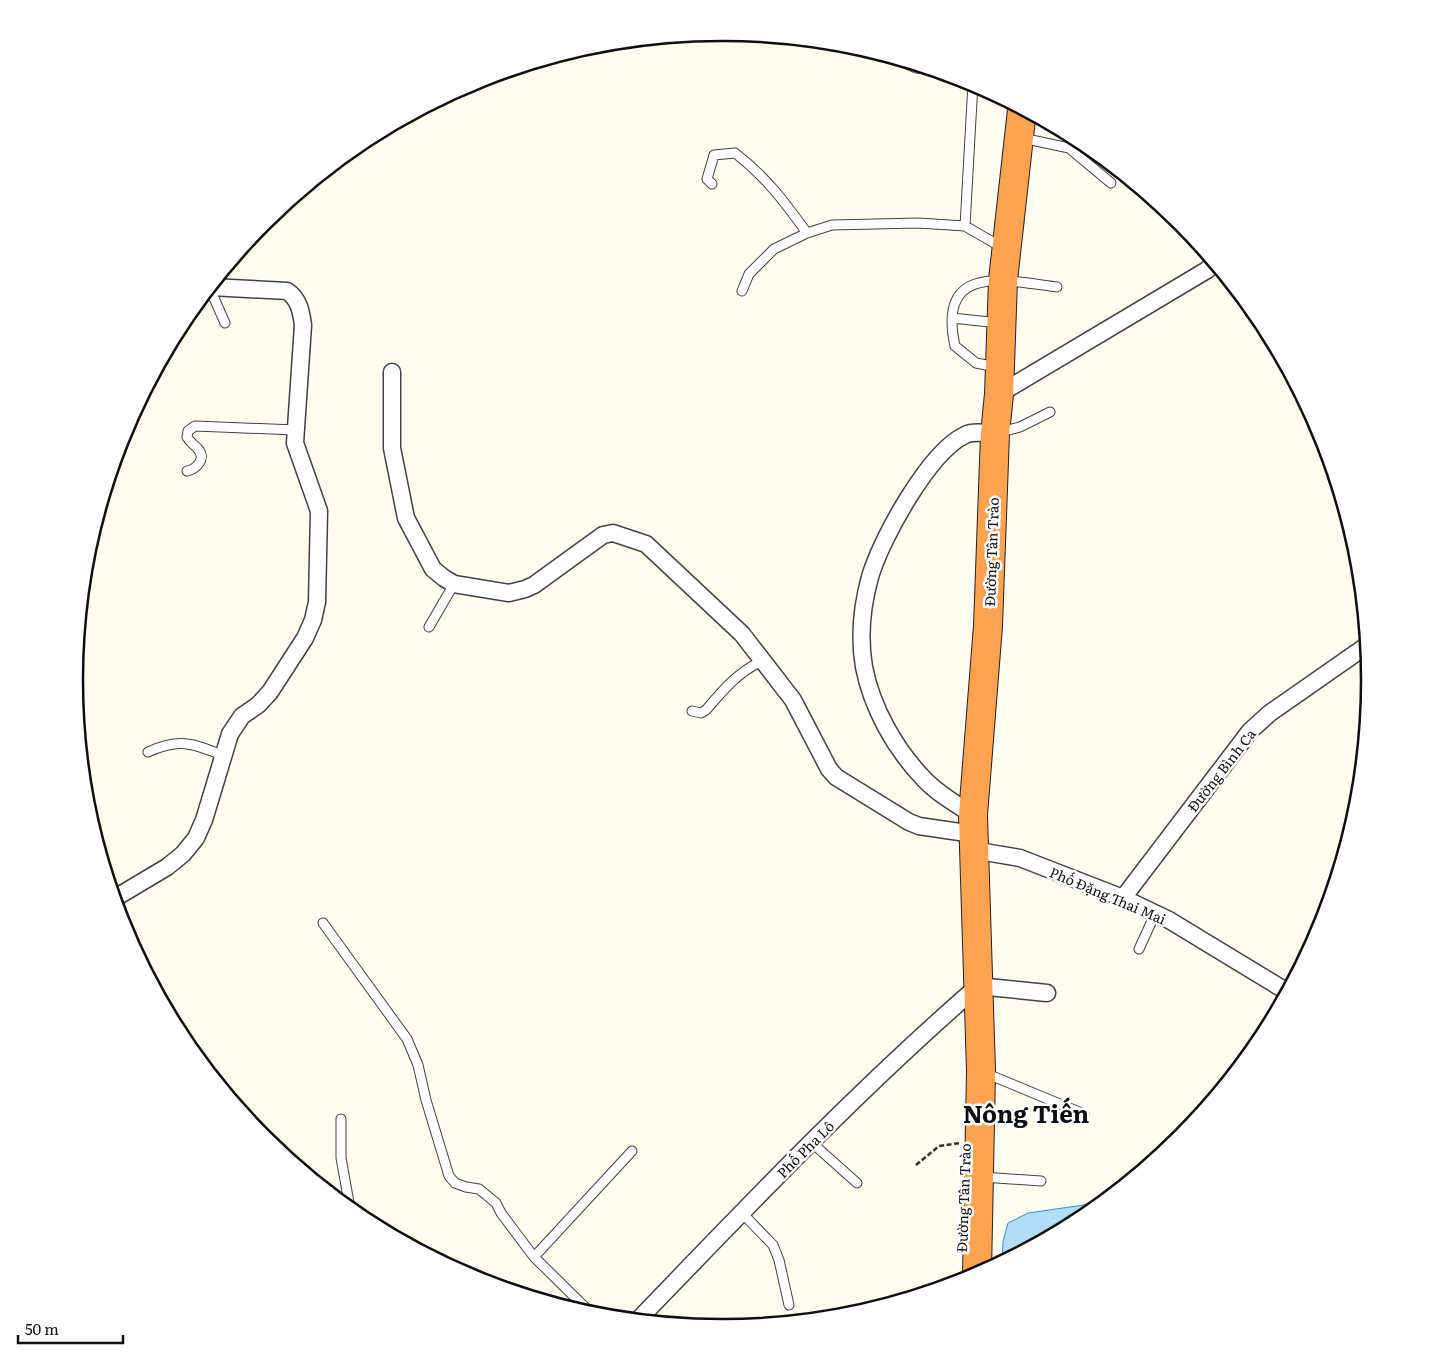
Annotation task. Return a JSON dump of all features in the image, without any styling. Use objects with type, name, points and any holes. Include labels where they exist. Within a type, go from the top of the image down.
[{"type":"highway","name":"Đường Tân Trào","points":[[977,1265],[981,1072],[973,833],[988,626],[994,434],[999,394],[1003,280],[1022,116]]},
{"type":"highway","name":"Đường Tân Trào","points":[[960,1272],[967,1053],[978,990]]},
{"type":"street","points":[[999,394],[1209,268]]},
{"type":"street","points":[[121,895],[167,867],[183,854],[196,838],[204,820],[222,755],[230,734],[242,716],[258,706],[270,692],[305,638],[313,620],[317,602],[319,510],[298,451],[295,430],[303,325],[302,312],[295,296],[279,288],[218,288]]},
{"type":"street","points":[[392,372],[392,448],[406,518],[433,570],[454,584]]},
{"type":"street","points":[[973,833],[924,779],[890,734],[880,716],[865,669],[862,618],[870,577],[879,554],[916,487],[936,458],[948,446],[966,434],[994,434]]},
{"type":"street","name":"Phố Đặng Thai Mai","points":[[454,584],[509,593],[534,585],[604,535],[613,533],[646,544],[742,634],[793,700],[829,769],[836,777],[909,822],[919,826],[973,833],[1020,858],[1123,898],[1155,914],[1281,988]]},
{"type":"street","name":"Đường Bình Ca","points":[[1123,898],[1250,731],[1270,714],[1360,651]]},
{"type":"street","points":[[978,990],[1047,993]]},
{"type":"street","name":"Phố Pha Lô","points":[[644,1314],[811,1142],[927,1030],[978,990]]},
{"type":"lane","points":[[964,226],[972,92]]},
{"type":"lane","points":[[1020,138],[1069,148],[1077,152],[1112,183]]},
{"type":"lane","points":[[712,184],[707,179],[714,155],[735,153],[761,174],[784,199],[807,232]]},
{"type":"lane","points":[[742,291],[749,274],[774,249],[807,232],[832,224],[918,223],[964,226],[1007,249]]},
{"type":"lane","points":[[1000,368],[976,363],[955,346],[952,318],[961,291],[974,282],[1003,280],[1057,287]]},
{"type":"lane","points":[[213,294],[225,323]]},
{"type":"lane","points":[[952,318],[1002,324]]},
{"type":"lane","points":[[994,434],[1020,427],[1050,412]]},
{"type":"lane","points":[[187,471],[194,469],[200,462],[201,456],[198,449],[189,443],[186,437],[188,430],[195,426],[295,430]]},
{"type":"lane","points":[[429,627],[454,584]]},
{"type":"lane","points":[[692,711],[701,713],[706,710],[731,682],[748,667],[762,661]]},
{"type":"lane","points":[[148,752],[170,743],[194,743],[222,755]]},
{"type":"lane","points":[[1139,949],[1155,914]]},
{"type":"lane","points":[[323,923],[406,1039],[418,1065],[426,1100],[449,1176],[455,1183],[466,1188],[479,1189],[496,1203],[501,1213],[534,1257],[580,1302]]},
{"type":"lane","points":[[981,1072],[1084,1114]]},
{"type":"lane","points":[[341,1119],[340,1158],[348,1198]]},
{"type":"lane","points":[[811,1142],[857,1183]]},
{"type":"lane","points":[[534,1257],[632,1152]]},
{"type":"lane","points":[[979,1177],[1041,1181]]},
{"type":"lane","points":[[742,1213],[773,1245],[779,1260],[790,1305]]},
{"type":"path","points":[[916,1165],[938,1146],[964,1143]]},
{"type":"water","points":[[1088,1203],[1041,1233],[1002,1254],[1003,1241],[1008,1223],[1028,1213]]},
{"type":"district","name":"Nông Tiến","points":[[1026,1112]]}]
